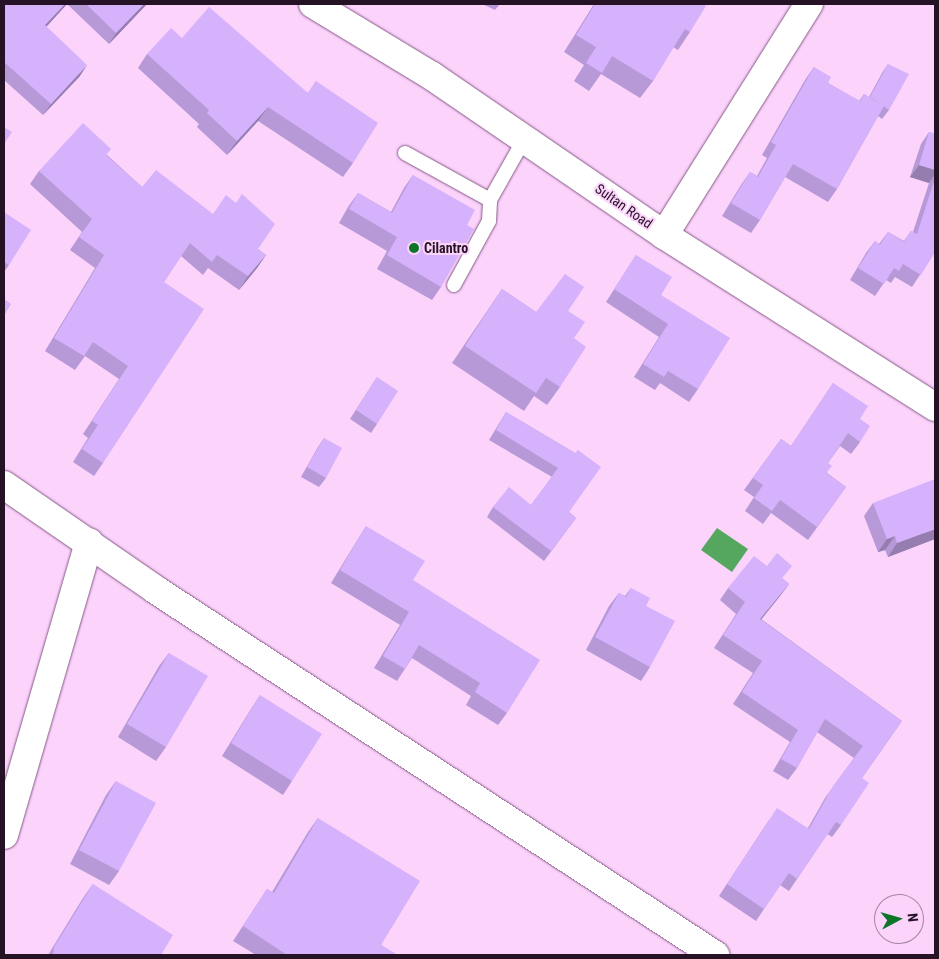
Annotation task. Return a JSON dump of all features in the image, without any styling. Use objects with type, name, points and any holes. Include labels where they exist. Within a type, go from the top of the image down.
[{"type":"street","name":"Sultan Road","points":[[313,4],[432,76],[664,235],[935,407]]},
{"type":"street","points":[[664,235],[809,4]]},
{"type":"street","points":[[4,485],[156,590],[715,955]]},
{"type":"street","points":[[4,835],[89,542]]},
{"type":"lane","points":[[454,285],[489,221],[490,200],[525,138]]},
{"type":"lane","points":[[405,153],[490,200]]},
{"type":"shaded area","points":[[717,528],[748,549],[732,572],[701,550]]},
{"type":"building","points":[[4,4],[65,4],[45,25],[87,65],[51,104],[4,62]]},
{"type":"building","points":[[86,4],[144,4],[116,33]]},
{"type":"building","points":[[595,4],[703,4],[706,6],[690,32],[685,29],[653,81],[612,56],[602,73],[586,63],[596,47],[576,35]]},
{"type":"building","points":[[209,7],[308,93],[316,81],[378,123],[353,163],[268,107],[237,141],[207,113],[209,110],[147,54],[171,28],[182,38]]},
{"type":"building","points":[[888,64],[909,74],[889,110],[870,97]]},
{"type":"building","points":[[814,67],[831,77],[828,83],[860,101],[864,94],[884,106],[837,189],[793,164],[760,220],[731,203],[750,172],[758,177],[776,145],[771,142]]},
{"type":"building","points":[[83,123],[111,149],[106,155],[142,187],[156,170],[213,214],[226,195],[236,203],[242,194],[275,224],[258,249],[266,255],[248,276],[217,255],[212,262],[190,243],[164,282],[204,309],[103,463],[82,449],[98,425],[92,421],[128,366],[93,342],[84,356],[54,338],[104,255],[79,237],[92,219],[39,171]]},
{"type":"building","points":[[4,127],[12,132],[4,144]]},
{"type":"building","points":[[929,132],[935,134],[935,170],[919,165]]},
{"type":"building","points":[[413,175],[475,210],[467,225],[474,229],[441,287],[387,255],[397,237],[349,209],[358,193],[392,213]]},
{"type":"building","points":[[935,178],[935,252],[921,275],[903,264],[899,271],[894,268],[884,284],[858,268],[875,241],[880,245],[888,232],[904,242],[911,231],[917,234]]},
{"type":"building","points":[[4,212],[31,230],[9,265],[4,262]]},
{"type":"building","points":[[636,255],[672,277],[661,295],[730,338],[698,389],[668,371],[664,377],[643,364],[668,324],[614,289]]},
{"type":"building","points":[[565,274],[584,287],[568,311],[585,322],[574,338],[586,347],[560,387],[546,378],[536,393],[465,346],[502,289],[536,312]]},
{"type":"building","points":[[4,299],[11,304],[4,316]]},
{"type":"building","points":[[377,377],[398,391],[377,424],[356,410]]},
{"type":"building","points":[[833,383],[868,406],[860,419],[870,426],[860,442],[848,433],[828,463],[832,466],[826,473],[846,487],[817,527],[780,500],[772,511],[754,498],[763,485],[753,478],[781,439],[791,446]]},
{"type":"building","points":[[506,412],[575,453],[578,450],[601,467],[569,512],[576,518],[551,551],[493,507],[509,487],[531,505],[558,468],[496,430]]},
{"type":"building","points":[[324,438],[342,448],[326,478],[307,467]]},
{"type":"building","points":[[935,479],[935,529],[897,543],[895,536],[887,539],[873,503]]},
{"type":"building","points":[[366,526],[425,561],[413,580],[540,660],[507,713],[475,692],[480,683],[419,645],[405,669],[383,656],[409,612],[340,570]]},
{"type":"building","points":[[777,553],[792,566],[782,578],[789,584],[760,619],[902,721],[862,778],[869,783],[841,825],[836,822],[797,879],[789,873],[764,909],[727,884],[777,808],[809,829],[833,786],[863,746],[825,719],[797,768],[781,759],[798,730],[742,692],[762,661],[723,635],[745,602],[728,588],[754,556],[767,566]]},
{"type":"building","points":[[631,588],[650,598],[646,606],[675,621],[650,667],[595,637],[619,593],[626,597]]},
{"type":"building","points":[[169,653],[208,676],[166,747],[127,724]]},
{"type":"building","points":[[260,695],[322,734],[292,781],[231,743]]},
{"type":"building","points":[[116,781],[156,803],[119,871],[79,850]]},
{"type":"building","points":[[318,818],[420,881],[381,945],[397,955],[287,955],[243,926],[267,889],[274,893]]},
{"type":"building","points":[[93,884],[173,935],[161,955],[53,955],[54,947]]},
{"type":"place","name":"Cilantro","points":[[414,248]]}]
